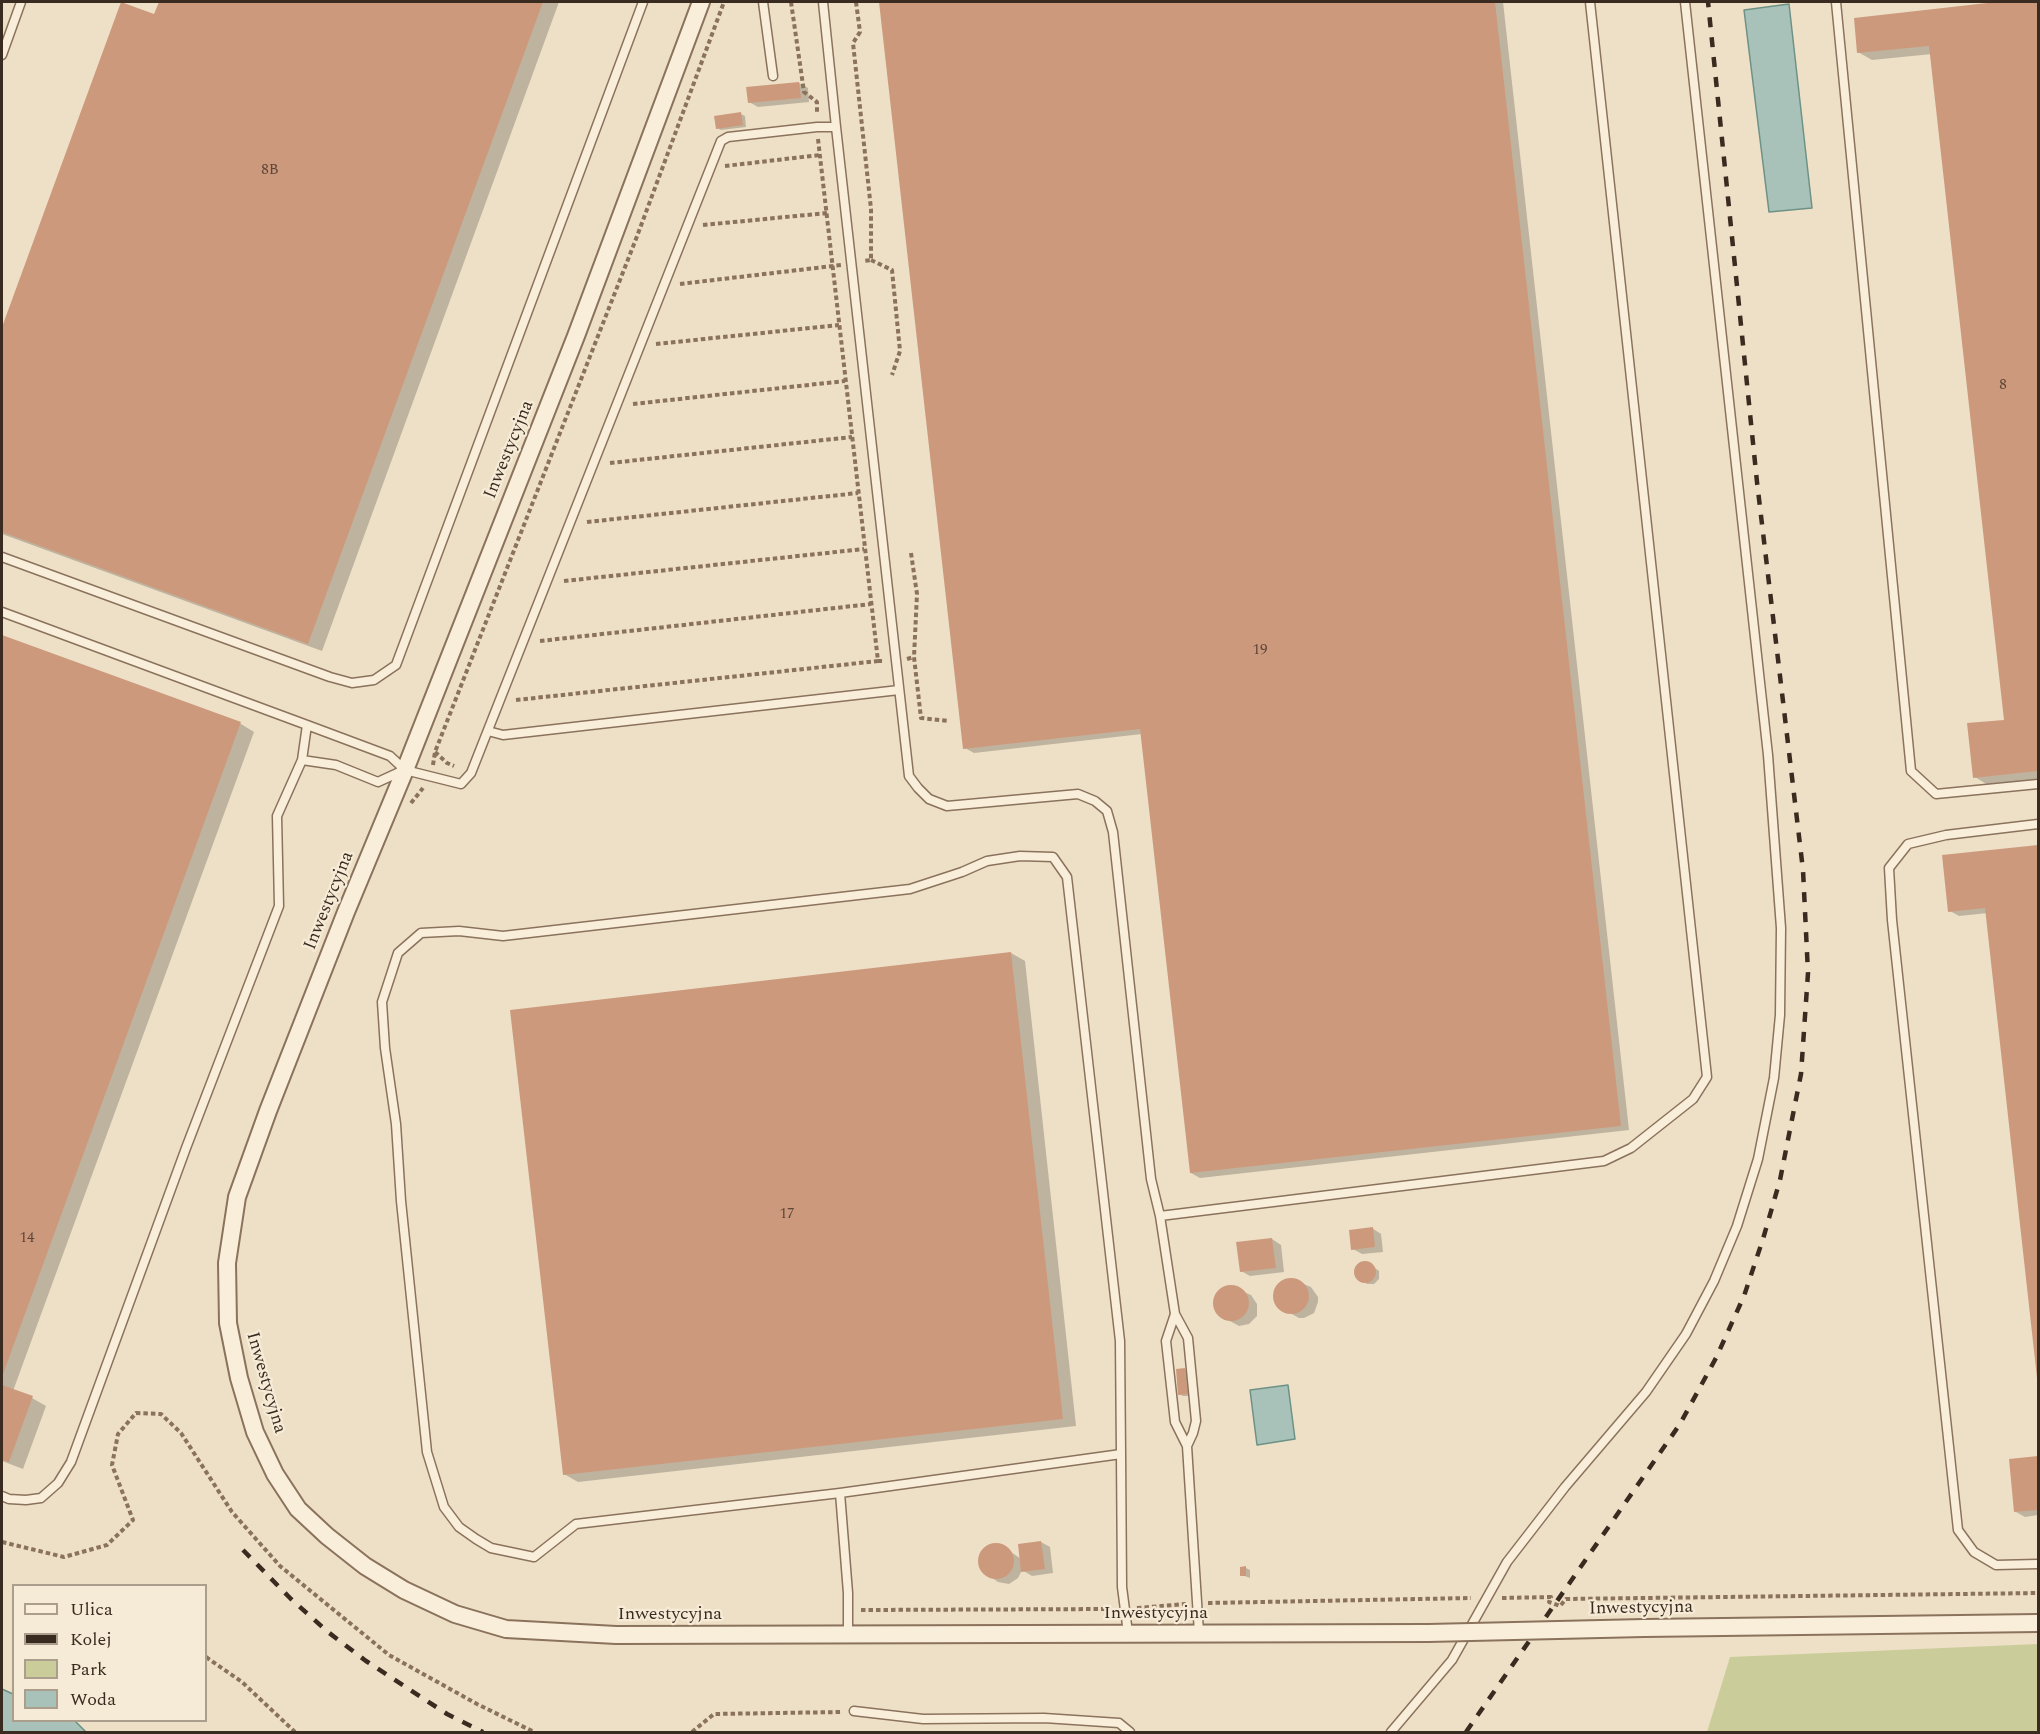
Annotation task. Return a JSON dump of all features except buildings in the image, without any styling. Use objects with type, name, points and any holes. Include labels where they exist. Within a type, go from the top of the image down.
[{"type":"street","name":"Inwestycyjna","points":[[701,2],[576,336],[405,770],[346,912],[237,1197],[227,1263],[228,1323],[239,1378],[255,1432],[275,1474],[298,1509],[365,1566],[404,1590],[455,1614],[506,1629],[616,1635],[1199,1634],[2038,1623]]},
{"type":"lane","points":[[2,55],[21,2]]},
{"type":"lane","points":[[2,557],[352,683],[374,680],[396,665],[643,2]]},
{"type":"lane","points":[[763,2],[773,76]]},
{"type":"lane","points":[[823,2],[909,776],[929,799],[947,806],[1078,794],[1095,801],[1107,811],[1113,832],[1151,1179],[1160,1216],[1175,1314],[1188,1338],[1196,1420],[1187,1446]]},
{"type":"lane","points":[[1160,1216],[1604,1161],[1631,1149],[1693,1099],[1707,1077],[1590,2]]},
{"type":"lane","points":[[1391,1732],[1452,1660],[1507,1562],[1565,1487],[1646,1392],[1686,1334],[1714,1281],[1737,1226],[1758,1159],[1774,1078],[1780,1016],[1781,928],[1768,755],[1685,2]]},
{"type":"lane","points":[[1836,2],[1911,771],[1936,794],[2038,784]]},
{"type":"lane","points":[[2,612],[390,756],[405,770],[461,784],[471,773],[488,731],[721,141],[728,137],[836,127]]},
{"type":"lane","points":[[488,731],[503,735],[899,690]]},
{"type":"lane","points":[[2,1496],[9,1499],[26,1500],[41,1498],[58,1483],[71,1462],[178,1170],[279,906],[277,816],[302,760],[307,725]]},
{"type":"lane","points":[[302,760],[336,765],[378,782],[405,770]]},
{"type":"lane","points":[[2038,824],[1946,835],[1908,844],[1888,868],[1958,1530],[1974,1552],[1996,1565],[2038,1564]]},
{"type":"lane","points":[[1121,1454],[840,1493],[576,1524],[534,1557],[491,1548],[459,1527],[444,1507],[427,1452],[401,1201],[396,1124],[381,1002],[398,953],[421,933],[459,932],[503,936],[910,889],[987,861],[1020,856],[1053,857],[1067,877],[1120,1341],[1124,1609],[1128,1633]]},
{"type":"lane","points":[[1175,1314],[1166,1341],[1175,1422],[1187,1446],[1199,1634]]},
{"type":"lane","points":[[840,1493],[849,1609],[848,1634]]},
{"type":"lane","points":[[854,1711],[923,1719],[1044,1718],[1119,1723],[1130,1732]]},
{"type":"path","points":[[410,804],[430,775],[435,752],[636,239],[724,2]]},
{"type":"path","points":[[856,2],[860,32],[853,43],[871,209],[871,260]]},
{"type":"path","points":[[726,166],[820,156]]},
{"type":"path","points":[[703,225],[827,213]]},
{"type":"path","points":[[680,284],[871,260],[892,270],[900,351],[892,375]]},
{"type":"path","points":[[656,344],[839,325]]},
{"type":"path","points":[[633,404],[845,381]]},
{"type":"path","points":[[610,463],[852,437]]},
{"type":"path","points":[[587,522],[858,494]]},
{"type":"path","points":[[564,581],[864,549]]},
{"type":"path","points":[[911,553],[917,594],[914,657]]},
{"type":"path","points":[[540,641],[871,604]]},
{"type":"path","points":[[516,700],[878,661]]},
{"type":"path","points":[[435,752],[447,763]]},
{"type":"path","points":[[2,1542],[64,1557],[106,1545],[133,1520],[112,1465],[118,1434],[136,1413],[161,1414],[181,1433],[231,1512],[280,1566],[389,1655],[477,1704],[534,1732]]},
{"type":"path","points":[[849,1609],[1124,1609],[1198,1603],[1551,1597],[1549,1602],[1560,1606],[1566,1599],[2038,1593]]},
{"type":"path","points":[[207,1659],[243,1682],[295,1732]]},
{"type":"path","points":[[692,1732],[714,1714],[854,1711]]},
{"type":"green space","points":[[2038,1644],[2038,1732],[1707,1732],[1730,1657]]},
{"type":"water","points":[[1789,4],[1812,208],[1769,212],[1744,10]]},
{"type":"water","points":[[1288,1385],[1295,1439],[1257,1445],[1250,1390]]},
{"type":"water","points":[[2,1689],[12,1694],[12,1722],[76,1722],[86,1732],[2,1732]]},
{"type":"railway","points":[[1466,1732],[1680,1424],[1716,1358],[1744,1296],[1763,1239],[1780,1180],[1801,1074],[1808,973],[1803,870],[1757,482],[1708,2]]},
{"type":"railway","points":[[243,1550],[291,1599],[328,1632],[366,1661],[447,1714],[483,1732]]}]
